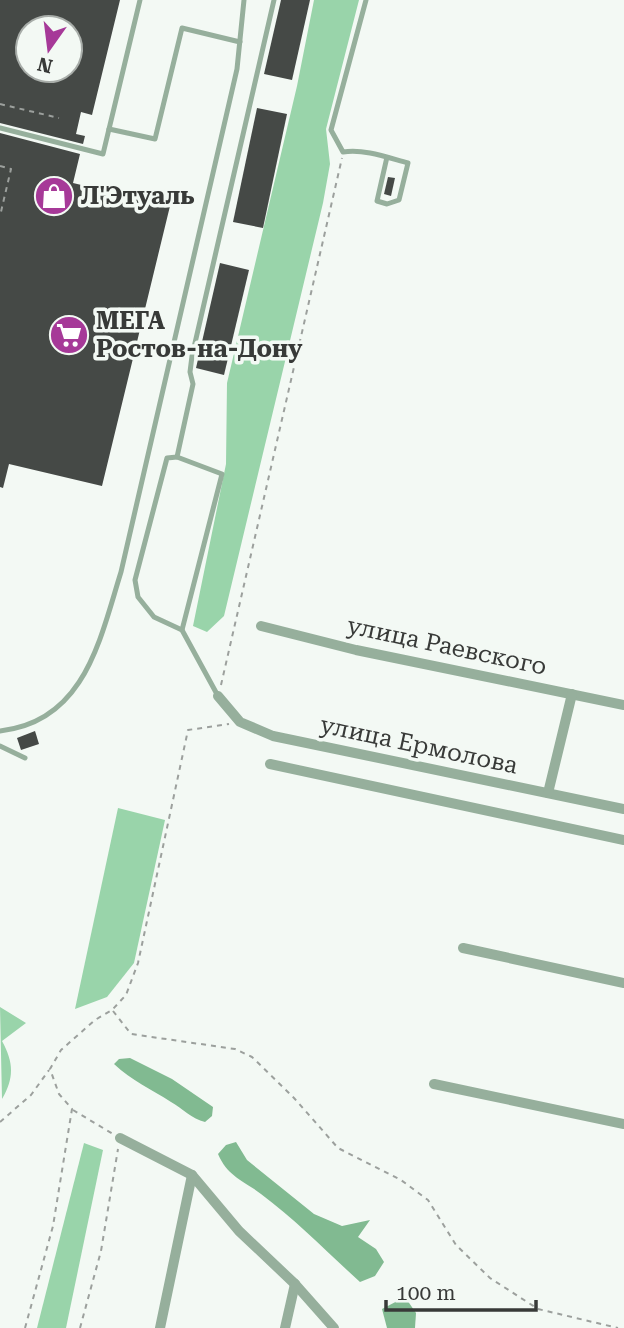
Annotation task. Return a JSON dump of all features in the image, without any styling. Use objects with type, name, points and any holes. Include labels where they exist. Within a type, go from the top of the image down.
[{"type":"street","name":"улица Раевского","points":[[261,626],[356,650],[624,705]]},
{"type":"street","points":[[548,793],[572,694]]},
{"type":"street","name":"улица Ермолова","points":[[218,696],[240,722],[273,736],[624,809]]},
{"type":"street","name":"улица Ермолова","points":[[271,764],[624,840]]},
{"type":"street","points":[[463,948],[624,983]]},
{"type":"street","points":[[434,1084],[624,1124]]},
{"type":"street","points":[[120,1138],[192,1175],[239,1231],[295,1284],[334,1328]]},
{"type":"street","points":[[160,1328],[192,1175]]},
{"type":"street","points":[[285,1328],[295,1284]]},
{"type":"lane","points":[[0,128],[103,153],[140,0]]},
{"type":"lane","points":[[0,730],[10,730],[56,709],[70,698],[97,648],[121,572],[237,69],[244,0]]},
{"type":"lane","points":[[177,457],[193,384],[190,372],[192,356],[274,0]]},
{"type":"lane","points":[[366,0],[331,131],[343,152],[359,150],[387,157],[408,163],[399,200],[387,204],[377,201],[387,157]]},
{"type":"lane","points":[[109,129],[155,139],[182,28],[240,42]]},
{"type":"lane","points":[[182,630],[222,474],[177,457],[167,458],[135,580],[138,597],[154,617],[182,630],[218,696]]},
{"type":"lane","points":[[0,746],[25,758]]},
{"type":"path","points":[[0,104],[59,118]]},
{"type":"path","points":[[218,696],[343,152]]},
{"type":"path","points":[[0,166],[11,169],[0,216]]},
{"type":"path","points":[[0,1122],[31,1095],[61,1050],[95,1020],[113,1010],[126,995],[138,963],[188,730],[240,722]]},
{"type":"path","points":[[113,1010],[131,1034],[235,1049],[252,1057],[338,1148],[401,1181],[428,1200],[456,1245],[490,1278],[538,1309],[618,1328]]},
{"type":"path","points":[[50,1069],[59,1094],[72,1109],[120,1138],[101,1251],[80,1328]]},
{"type":"path","points":[[25,1328],[53,1226],[72,1109]]},
{"type":"shaded area","points":[[314,0],[359,0],[326,129],[330,164],[323,203],[224,616],[207,632],[193,626],[226,464],[227,383],[297,86]]},
{"type":"shaded area","points":[[118,808],[165,820],[134,963],[107,997],[75,1009]]},
{"type":"shaded area","points":[[0,1007],[26,1023],[2,1041],[9,1056],[11,1070],[9,1084],[2,1099]]},
{"type":"shaded area","points":[[130,1058],[172,1079],[213,1107],[212,1116],[205,1122],[196,1118],[114,1064],[119,1059]]},
{"type":"shaded area","points":[[236,1142],[247,1160],[314,1214],[342,1226],[370,1220],[358,1237],[376,1249],[384,1262],[375,1276],[360,1282],[287,1215],[231,1173],[218,1154],[226,1145]]},
{"type":"shaded area","points":[[84,1143],[103,1150],[66,1328],[37,1328]]},
{"type":"shaded area","points":[[405,1297],[416,1313],[415,1328],[387,1328],[382,1309]]},
{"type":"building","points":[[0,0],[120,0],[92,115],[81,112],[76,134],[85,136],[83,144],[0,123]]},
{"type":"building","points":[[281,0],[310,0],[292,80],[264,74]]},
{"type":"building","points":[[257,108],[287,114],[263,228],[233,222]]},
{"type":"building","name":"МЕГА Ростов-на-Дону","points":[[0,133],[80,154],[73,183],[170,206],[102,486],[9,464],[3,488],[0,487]]},
{"type":"building","points":[[388,177],[395,178],[391,196],[384,194]]},
{"type":"building","points":[[220,263],[249,270],[224,375],[196,368]]},
{"type":"building","points":[[35,731],[39,744],[21,750],[17,738]]},
{"type":"place","name":"Л'Этуаль","points":[[54,196]]},
{"type":"place","name":"МЕГА Ростов-на-Дону","points":[[69,335]]}]
